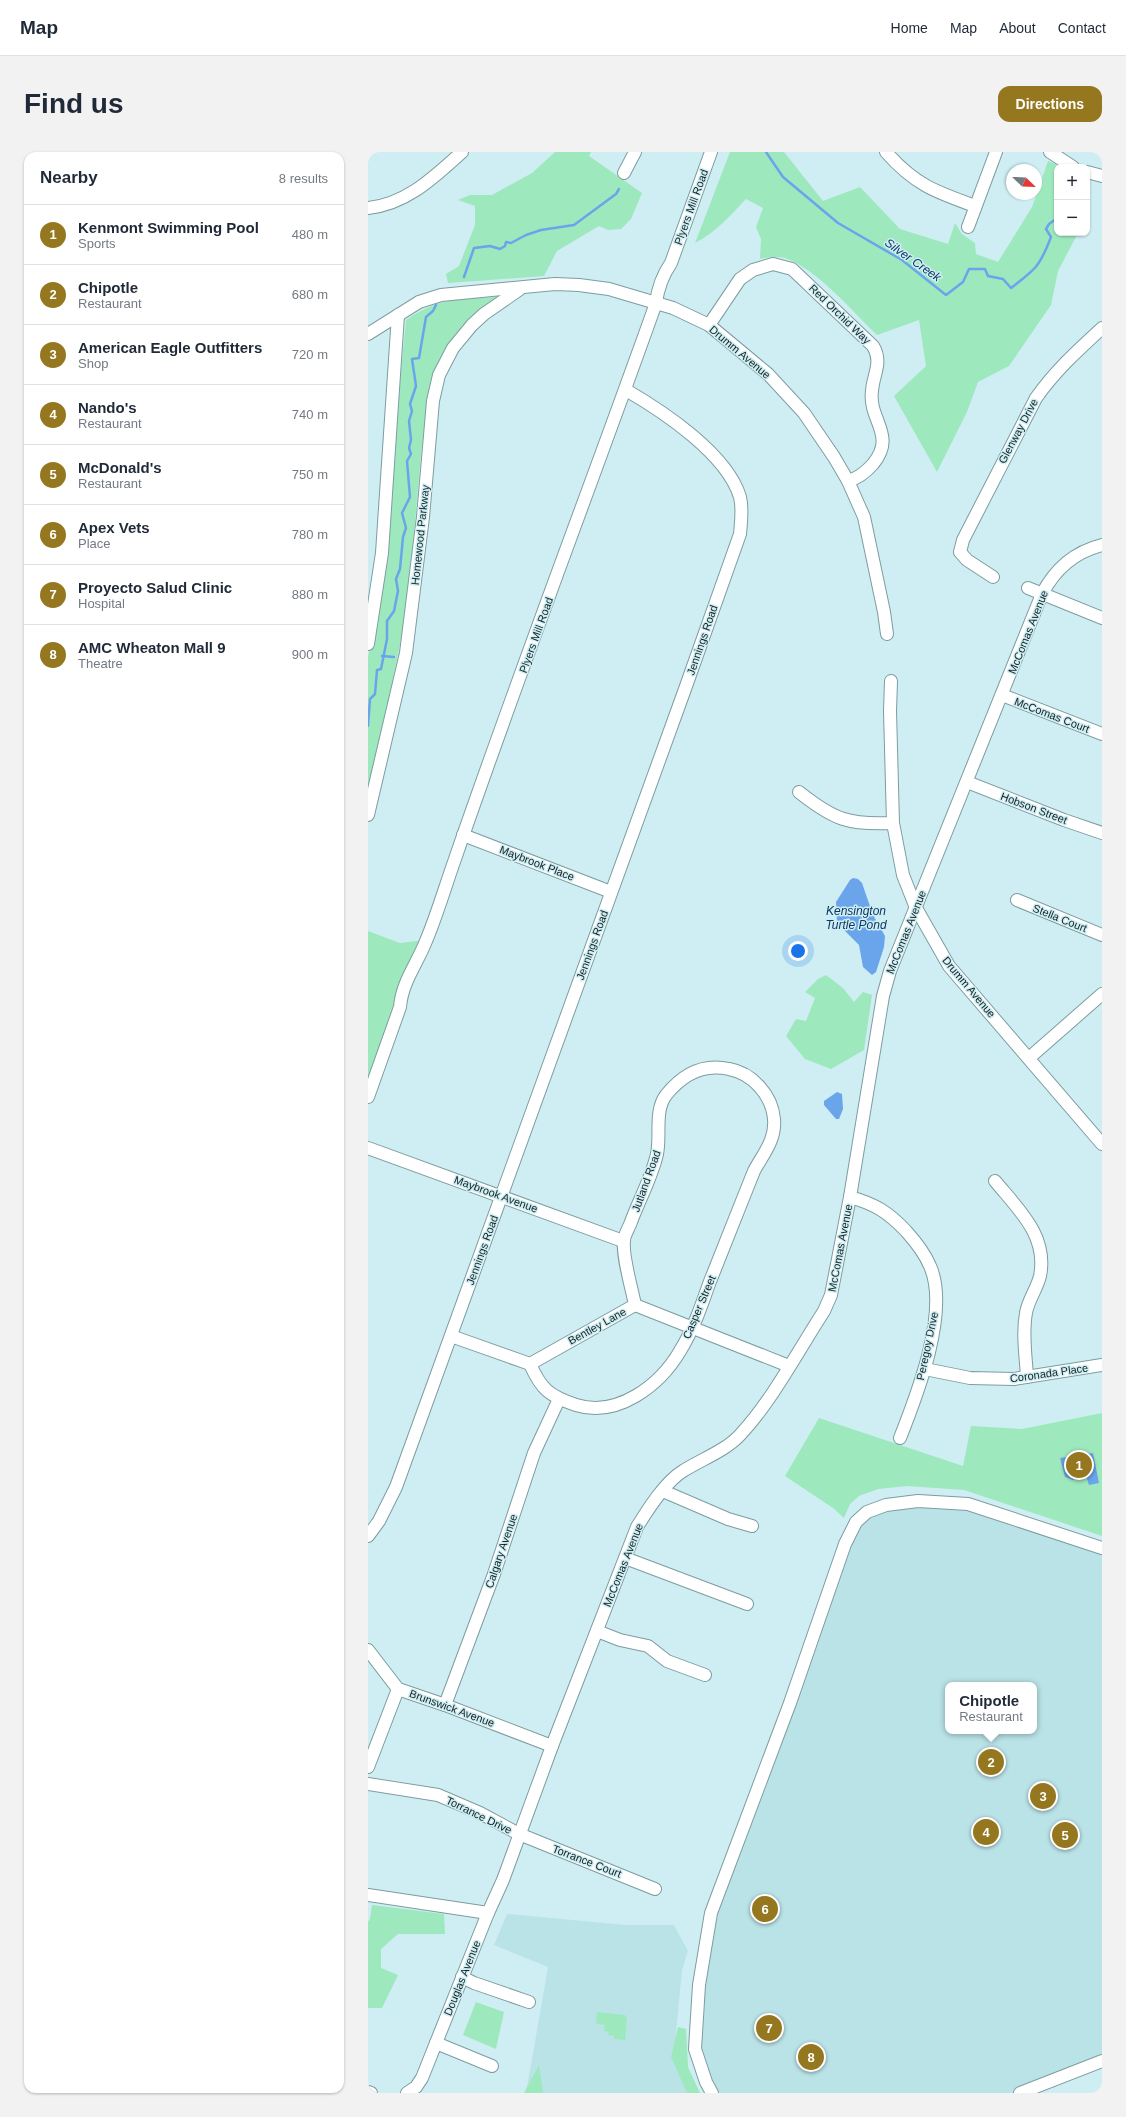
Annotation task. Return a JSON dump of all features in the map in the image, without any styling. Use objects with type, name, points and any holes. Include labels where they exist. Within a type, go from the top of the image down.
[{"type":"street","points":[[368,208],[392,203],[408,196],[424,186],[462,152]]},
{"type":"street","points":[[624,173],[636,152]]},
{"type":"street","name":"Plyers Mill Road","points":[[368,1097],[400,1007],[411,988],[416,966],[427,940],[463,836],[626,390],[656,303],[664,293],[670,276],[671,263],[711,152]]},
{"type":"street","points":[[886,152],[910,175],[934,191],[975,206]]},
{"type":"street","points":[[968,227],[996,152]]},
{"type":"street","points":[[1050,152],[1068,164]]},
{"type":"street","points":[[1090,173],[1102,176]]},
{"type":"street","name":"Red Orchid Way","points":[[709,324],[740,280],[753,270],[773,264],[792,269],[873,346],[878,358],[877,371],[872,391],[872,401],[884,439],[878,458],[857,478],[848,481]]},
{"type":"street","name":"Drumm Avenue","points":[[368,334],[419,302],[441,295],[523,287],[579,285],[610,289],[656,303],[709,324],[768,374],[804,413],[834,457],[848,481],[864,517],[882,598],[886,634]]},
{"type":"street","name":"Homewood Parkway","points":[[368,815],[406,653],[423,517],[433,401],[439,375],[452,348],[472,325],[484,314],[523,287]]},
{"type":"street","points":[[368,644],[377,596],[382,553],[398,315]]},
{"type":"street","name":"Glenway Drive","points":[[993,577],[967,560],[960,552],[963,540],[978,508],[1036,398],[1049,380],[1074,353],[1102,328]]},
{"type":"street","name":"Jennings Road","points":[[368,1536],[379,1521],[396,1487],[452,1336],[740,534],[742,511],[740,498],[735,486],[725,470],[706,448],[681,426],[626,390]]},
{"type":"street","name":"McComas Avenue","points":[[488,1913],[503,1880],[552,1746],[637,1527],[649,1506],[682,1472],[722,1449],[739,1436],[760,1411],[824,1311],[831,1295],[850,1198],[883,996],[890,971],[1042,594],[1049,581],[1065,563],[1077,554],[1102,544]]},
{"type":"street","points":[[1028,588],[1102,618]]},
{"type":"street","name":"Drumm Avenue","points":[[891,681],[890,711],[893,823],[903,875],[916,908],[949,966],[1029,1058],[1098,1130],[1102,1144]]},
{"type":"street","name":"McComas Court","points":[[1002,695],[1102,734]]},
{"type":"street","name":"Hobson Street","points":[[967,782],[1064,820],[1102,833]]},
{"type":"street","points":[[799,792],[825,812],[848,822],[866,824],[893,823]]},
{"type":"street","name":"Maybrook Place","points":[[463,836],[611,892]]},
{"type":"street","name":"Stella Court","points":[[1017,900],[1102,935]]},
{"type":"street","points":[[1029,1058],[1102,994]]},
{"type":"street","name":"Jutland Road","points":[[624,1241],[656,1157],[660,1138],[658,1112],[664,1097],[676,1084],[689,1073],[706,1067],[741,1071],[766,1094],[772,1109]]},
{"type":"street","name":"Casper Street","points":[[530,1364],[539,1384],[559,1399],[580,1406],[596,1408],[610,1406],[628,1400],[647,1388],[663,1373],[679,1352],[693,1328],[753,1173],[768,1148],[773,1128],[772,1109]]},
{"type":"street","name":"Maybrook Avenue","points":[[368,1148],[624,1241]]},
{"type":"street","points":[[995,1181],[1031,1225],[1039,1240],[1042,1256],[1040,1277],[1026,1312],[1024,1328],[1027,1377]]},
{"type":"street","name":"Peregoy Drive","points":[[850,1198],[870,1203],[892,1216],[914,1240],[930,1267],[936,1290],[935,1320],[925,1369],[900,1438]]},
{"type":"street","points":[[624,1241],[635,1305]]},
{"type":"street","name":"Bentley Lane","points":[[530,1364],[635,1305],[788,1366]]},
{"type":"street","points":[[452,1336],[530,1364]]},
{"type":"street","name":"Coronada Place","points":[[925,1369],[970,1378],[1014,1379],[1102,1365]]},
{"type":"street","name":"Calgary Avenue","points":[[445,1704],[494,1574],[534,1453],[559,1399]]},
{"type":"street","points":[[663,1491],[728,1518],[752,1526]]},
{"type":"street","points":[[712,2093],[706,2082],[695,2049],[698,1985],[710,1913],[790,1702],[845,1544],[856,1522],[867,1512],[886,1505],[918,1501],[968,1504],[1102,1548]]},
{"type":"street","points":[[625,1558],[747,1604]]},
{"type":"street","points":[[597,1632],[620,1640],[648,1646],[667,1661],[705,1675]]},
{"type":"street","name":"Brunswick Avenue","points":[[368,1650],[398,1689],[445,1704],[552,1746]]},
{"type":"street","points":[[368,1767],[398,1689]]},
{"type":"street","name":"Torrance Drive","points":[[368,1784],[438,1795],[480,1813],[519,1834]]},
{"type":"street","name":"Torrance Court","points":[[519,1834],[655,1889]]},
{"type":"street","points":[[368,1895],[488,1913]]},
{"type":"street","name":"Douglas Avenue","points":[[411,2090],[422,2078],[488,1913]]},
{"type":"street","points":[[462,1977],[474,1983],[529,2002]]},
{"type":"street","points":[[436,2042],[492,2066]]},
{"type":"street","points":[[1020,2093],[1102,2061]]},
{"type":"shaded area","points":[[968,1504],[1102,1548],[1102,2061],[1020,2093],[712,2093],[695,2049],[711,1913],[856,1522],[886,1505]]},
{"type":"shaded area","points":[[507,1914],[626,1925],[674,1925],[688,1951],[682,1970],[674,2055],[691,2093],[526,2093],[548,1967],[494,1945]]},
{"type":"green space","points":[[555,152],[591,152],[589,156],[642,193],[631,219],[621,229],[608,230],[599,226],[557,251],[544,276],[448,283],[446,274],[459,266],[475,225],[475,206],[458,200],[470,195],[492,195],[532,173]]},
{"type":"green space","points":[[730,152],[784,152],[823,201],[860,187],[900,229],[948,244],[955,223],[962,234],[975,243],[976,254],[998,262],[1032,207],[1034,200],[1042,200],[1042,178],[1048,161],[1056,164],[1054,164],[1054,236],[1076,236],[1058,271],[1051,305],[1009,366],[978,382],[967,412],[937,472],[894,396],[926,366],[919,320],[877,335],[822,281],[797,263],[779,257],[760,259],[761,239],[756,227],[763,208],[746,199],[716,229],[695,243]]},
{"type":"green space","points":[[498,297],[463,327],[444,351],[431,383],[421,454],[409,593],[401,640],[368,796],[368,657],[377,613],[406,320],[418,312],[440,303],[461,299]]},
{"type":"green space","points":[[368,931],[400,943],[425,940],[368,1092]]},
{"type":"green space","points":[[826,975],[843,988],[854,1002],[863,992],[872,995],[864,1050],[831,1069],[805,1059],[786,1036],[796,1019],[806,1021],[815,998],[805,992],[818,979]]},
{"type":"green space","points":[[1102,1413],[1102,1536],[964,1490],[907,1486],[878,1489],[859,1496],[850,1504],[844,1518],[833,1508],[785,1476],[819,1418],[963,1466],[971,1426],[1022,1429]]},
{"type":"green space","points":[[372,1905],[444,1914],[445,1934],[398,1934],[381,1949],[381,1968],[398,1975],[382,2008],[368,2008],[368,1922],[370,1919]]},
{"type":"green space","points":[[476,2002],[504,2012],[496,2049],[463,2035]]},
{"type":"green space","points":[[597,2012],[625,2015],[627,2019],[625,2040],[614,2039],[614,2036],[608,2035],[609,2032],[604,2031],[605,2025],[596,2024]]},
{"type":"green space","points":[[678,2027],[686,2029],[688,2067],[700,2093],[687,2093],[671,2057]]},
{"type":"green space","points":[[539,2065],[543,2093],[524,2093]]},
{"type":"water","name":"Kensington Turtle Pond","points":[[853,878],[858,879],[862,883],[873,915],[885,936],[884,947],[876,972],[872,975],[863,967],[859,945],[837,923],[836,902],[850,880]]},
{"type":"water","points":[[837,1092],[842,1094],[843,1109],[839,1119],[836,1119],[824,1105],[824,1101]]},
{"type":"water","points":[[1093,1453],[1099,1483],[1089,1485],[1085,1473],[1073,1480],[1065,1477],[1060,1458]]},
{"type":"waterway","name":"Silver Creek","points":[[766,152],[783,177],[838,223],[902,260],[946,295],[963,282],[969,269],[985,269],[988,276],[1003,279],[1011,288],[1032,271],[1044,255],[1051,237],[1046,229],[1049,224],[1054,220]]},
{"type":"waterway","points":[[464,277],[474,248],[490,246],[500,249],[505,246],[506,242],[511,243],[526,235],[541,230],[574,225],[616,194],[619,189]]},
{"type":"waterway","points":[[368,726],[370,699],[375,694],[377,670],[381,669],[387,639],[387,621],[394,611],[398,591],[396,579],[400,569],[403,537],[406,528],[402,513],[410,497],[407,461],[411,454],[409,448],[411,440],[409,421],[412,411],[410,404],[416,386],[412,359],[419,358],[426,317],[433,311],[436,305]]},
{"type":"waterway","points":[[382,656],[394,657]]},
{"type":"place","name":"Kenmont Swimming Pool","points":[[1079,1465]]},
{"type":"place","name":"Chipotle","points":[[991,1762]]},
{"type":"place","name":"American Eagle Outfitters","points":[[1043,1796]]},
{"type":"place","name":"Nando's","points":[[986,1832]]},
{"type":"place","name":"McDonald's","points":[[1065,1835]]},
{"type":"place","name":"Apex Vets","points":[[765,1909]]},
{"type":"place","name":"Proyecto Salud Clinic","points":[[769,2028]]},
{"type":"place","name":"AMC Wheaton Mall 9","points":[[811,2057]]}]
